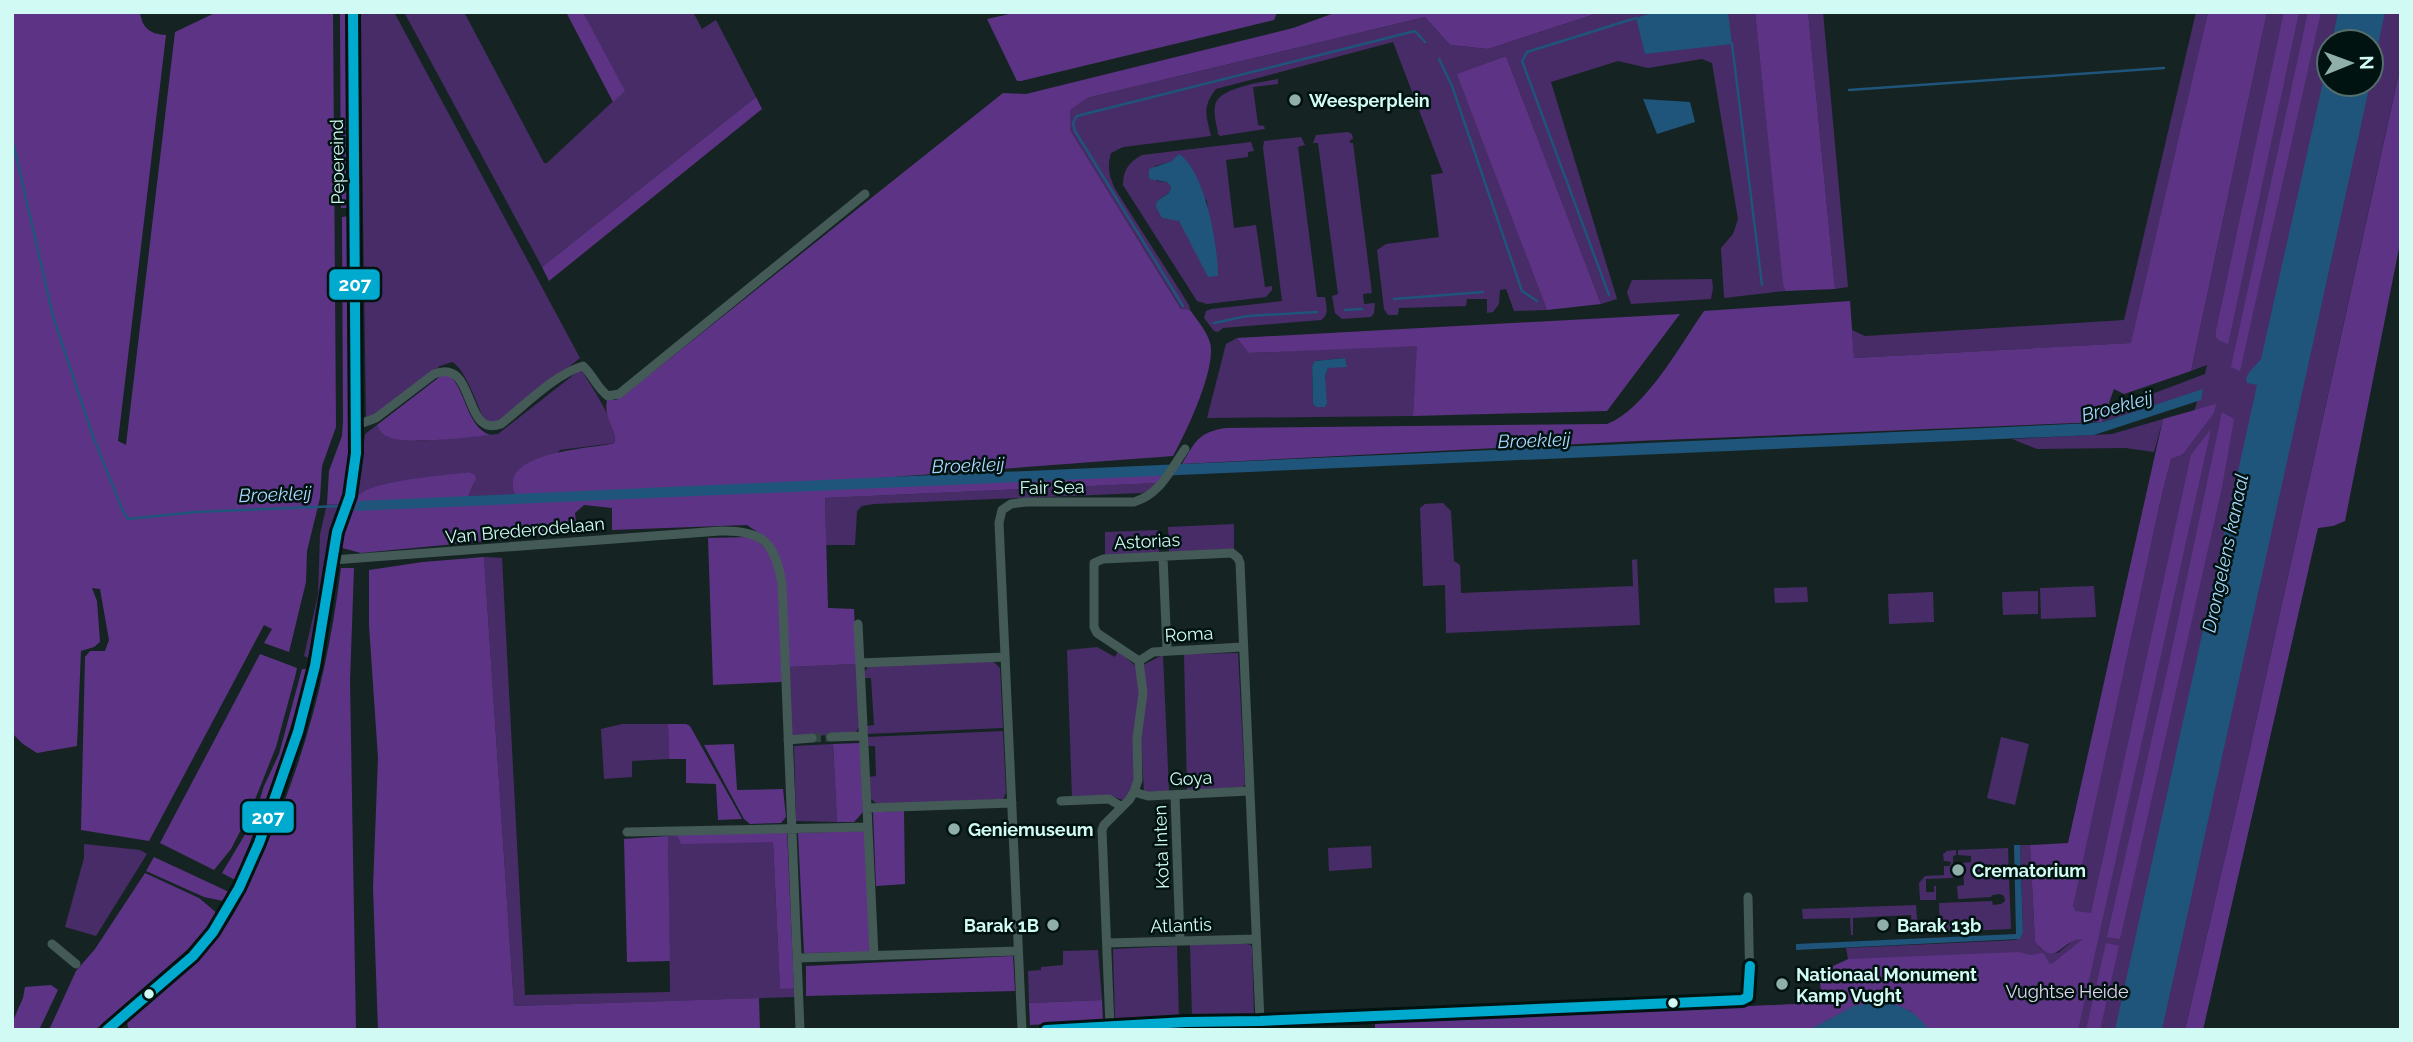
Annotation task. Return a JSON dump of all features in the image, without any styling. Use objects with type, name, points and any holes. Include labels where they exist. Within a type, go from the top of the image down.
[{"type":"main road","name":"Pepereind","points":[[112,1028],[193,956],[214,932],[239,888],[259,843],[298,732],[315,666],[337,532],[350,496],[357,425],[353,12]]},
{"type":"street","points":[[357,425],[376,418],[434,374],[442,371],[453,372],[461,380],[478,419],[485,425],[494,427],[557,379],[583,366],[590,372],[601,391],[608,396],[619,394],[865,194]]},
{"type":"street","name":"Fair Sea","points":[[1005,657],[999,523],[1002,510],[1011,504],[1027,502],[1134,502],[1151,495],[1185,449]]},
{"type":"street","name":"Van Brederodelaan","points":[[333,560],[720,531],[745,530],[763,540],[775,556],[782,584],[800,1030]]},
{"type":"street","name":"Astorias","points":[[1139,661],[1099,637],[1097,633],[1094,616],[1094,563],[1103,559],[1232,553],[1238,558],[1259,1021]]},
{"type":"street","points":[[1163,556],[1167,651]]},
{"type":"street","points":[[858,624],[874,956]]},
{"type":"street","name":"Roma","points":[[1139,661],[1153,652],[1243,648]]},
{"type":"street","points":[[861,663],[1005,657],[1022,1030]]},
{"type":"street","points":[[1110,1027],[1102,831],[1104,825],[1135,792],[1138,780],[1137,738],[1143,693],[1139,661]]},
{"type":"street","points":[[831,737],[863,736]]},
{"type":"street","points":[[788,740],[812,738]]},
{"type":"street","name":"Goya","points":[[1135,792],[1148,796],[1249,791]]},
{"type":"street","name":"Kota Inten","points":[[1174,795],[1180,940]]},
{"type":"street","points":[[1061,801],[1109,799],[1122,807]]},
{"type":"street","points":[[867,808],[1012,803]]},
{"type":"street","points":[[627,832],[868,827]]},
{"type":"street","points":[[1042,1030],[1742,1000],[1748,997],[1750,990],[1748,897]]},
{"type":"street","name":"Atlantis","points":[[1107,943],[1255,939]]},
{"type":"street","points":[[52,944],[76,964]]},
{"type":"street","points":[[797,958],[1018,951]]},
{"type":"green space","points":[[12,12],[140,12],[148,30],[166,35],[118,441],[126,445],[175,32],[217,12],[333,12],[336,427],[322,466],[320,498],[307,551],[306,582],[289,652],[264,643],[272,629],[264,625],[149,841],[81,830],[85,657],[90,651],[105,651],[109,640],[100,589],[92,588],[97,601],[100,642],[81,651],[77,746],[37,753],[12,733]]},
{"type":"green space","points":[[340,12],[349,12],[351,208],[341,208]]},
{"type":"green space","points":[[362,12],[394,12],[580,358],[499,424],[486,423],[467,380],[452,362],[440,366],[368,420],[366,417]]},
{"type":"green space","points":[[404,12],[464,12],[544,163],[624,91],[583,12],[693,12],[702,29],[716,20],[756,97],[542,267]]},
{"type":"green space","points":[[566,12],[583,12],[625,91],[613,102]]},
{"type":"green space","points":[[1018,12],[1277,13],[1274,20],[1017,81],[987,19]]},
{"type":"green space","points":[[1337,12],[1601,12],[1488,49],[1450,45],[1425,17],[1087,98],[1070,110],[1070,130],[1181,309],[1190,310],[1209,339],[1209,368],[1199,400],[1173,456],[760,487],[1166,471],[1158,483],[825,498],[828,608],[854,609],[857,664],[789,667],[785,595],[762,535],[747,525],[612,530],[612,508],[584,505],[575,513],[576,523],[580,526],[599,526],[603,530],[361,553],[342,548],[347,521],[358,496],[378,486],[468,472],[475,475],[476,479],[466,500],[517,498],[513,482],[518,470],[531,462],[548,455],[615,443],[606,407],[607,400],[616,400],[624,395],[1003,93],[1026,94],[1293,28]]},
{"type":"green space","points":[[1601,12],[1755,12],[1785,291],[1724,298],[1721,248],[1733,234],[1738,219],[1712,63],[1702,59],[1648,68],[1618,61],[1551,82],[1617,299],[1601,304],[1506,56],[1458,74],[1547,310],[1514,311],[1506,289],[1500,290],[1499,304],[1493,312],[1487,313],[1487,299],[1467,299],[1466,306],[1399,308],[1398,315],[1388,315],[1384,309],[1377,250],[1386,244],[1439,237],[1431,175],[1443,173],[1393,42],[1216,89],[1206,111],[1211,136],[1123,147],[1111,153],[1109,171],[1115,189],[1190,310],[1182,310],[1070,130],[1069,110],[1087,98],[1425,17],[1450,45],[1488,49]]},
{"type":"green space","points":[[1755,12],[1808,12],[1835,289],[1785,291]]},
{"type":"green space","points":[[1808,12],[1823,12],[1848,287],[1835,289]]},
{"type":"green space","points":[[2196,12],[2208,12],[2132,343],[1854,358],[1852,330],[1865,336],[2124,320]]},
{"type":"green space","points":[[2208,12],[2267,12],[2191,371],[2124,394],[2114,389],[2102,422],[1637,441],[1182,464],[1198,439],[1209,432],[1226,428],[1607,424],[1635,405],[1649,391],[1704,311],[1850,301],[1854,358],[2131,343]]},
{"type":"green space","name":"Vughtse Heide","points":[[2267,12],[2401,12],[2401,63],[2246,767],[2185,1030],[1541,1030],[1539,1025],[1543,1015],[1798,1004],[1798,997],[1821,996],[1820,972],[1848,959],[1846,948],[2016,940],[2023,932],[2020,845],[2030,845],[2035,942],[2041,949],[2058,953],[2075,939],[2073,906],[2078,878],[2160,503],[2171,459],[2182,455],[2200,391],[2102,422],[2109,403],[2120,406],[2205,374],[2207,365],[2191,371]]},
{"type":"green space","points":[[2284,12],[2299,12],[2228,344],[2216,337],[2216,331]]},
{"type":"green space","points":[[2308,12],[2321,12],[2317,28],[2315,28],[2315,39],[2240,371],[2231,367]]},
{"type":"green space","points":[[1506,56],[1601,304],[1547,310],[1457,74]]},
{"type":"green space","points":[[2401,64],[2401,238],[2345,521],[2318,528],[2203,1030],[2185,1030],[2246,767]]},
{"type":"green space","points":[[1278,79],[1278,84],[1253,87],[1258,125],[1264,126],[1265,129],[1220,136],[1218,134],[1214,113],[1218,100],[1232,90]]},
{"type":"green space","points":[[756,97],[762,109],[549,281],[542,267]]},
{"type":"green space","points":[[1348,132],[1353,139],[1350,143],[1353,143],[1372,293],[1363,294],[1364,304],[1375,303],[1371,317],[1342,319],[1335,313],[1332,296],[1338,294],[1318,143],[1313,143],[1316,135]]},
{"type":"green space","points":[[1301,137],[1305,145],[1298,147],[1317,297],[1325,297],[1326,315],[1321,320],[1214,331],[1204,318],[1206,311],[1282,301],[1263,148],[1264,141]]},
{"type":"green space","points":[[1251,142],[1254,151],[1248,152],[1248,157],[1226,160],[1234,228],[1256,225],[1265,287],[1272,286],[1266,297],[1207,304],[1197,301],[1123,185],[1128,167],[1142,155]],"holes":[[[1173,161],[1207,201],[1208,217],[1184,220],[1175,218],[1157,201],[1169,193],[1171,187],[1167,182],[1156,181],[1155,166]]]},
{"type":"green space","points":[[350,216],[354,434],[342,504],[327,504],[329,471],[342,436],[342,217]]},
{"type":"green space","points":[[1712,279],[1711,299],[1631,304],[1627,292],[1632,280]]},
{"type":"green space","points":[[1680,314],[1607,411],[1413,416],[1417,346],[1249,353],[1237,338]]},
{"type":"green space","points":[[1237,338],[1250,353],[1418,345],[1413,416],[1207,418],[1226,344]],"holes":[[[1345,358],[1328,368],[1316,407],[1313,404],[1312,366],[1315,361]]]},
{"type":"green space","points":[[581,369],[608,415],[615,443],[560,450],[518,499],[465,500],[474,484],[468,472],[357,497],[365,434],[377,425],[383,434],[389,437],[421,441],[498,434]]},
{"type":"green space","points":[[446,372],[458,387],[476,424],[490,435],[418,441],[391,438],[382,433],[377,425]]},
{"type":"green space","name":"Vughtse Heide","points":[[2216,404],[2214,413],[2182,455],[2171,459],[2160,503],[2073,906],[2075,911],[2091,913],[2191,455],[2211,429],[2078,1030],[1929,1030],[1910,1010],[1854,1006],[1809,1030],[1375,1030],[1375,1023],[1798,1004],[1798,997],[1821,996],[1820,972],[1849,959],[2019,952],[2030,955],[2043,953],[2050,964],[2053,963],[2083,939],[2075,940],[2054,953],[2043,950],[2035,942],[2030,845],[2068,843],[2163,419]]},
{"type":"green space","points":[[2222,412],[2234,419],[2222,487],[2120,939],[2107,937],[2167,672]]},
{"type":"green space","points":[[2163,419],[2154,452],[2125,448],[2037,449],[2012,439],[2112,434]]},
{"type":"green space","points":[[1158,483],[1142,493],[862,506],[857,511],[855,545],[826,545],[825,498]]},
{"type":"green space","points":[[1443,503],[1451,511],[1454,561],[1460,565],[1461,593],[1633,586],[1632,560],[1637,559],[1640,625],[1446,633],[1445,585],[1423,586],[1420,508],[1425,504]]},
{"type":"green space","points":[[327,504],[342,504],[308,658],[304,656],[318,595],[320,534]]},
{"type":"green space","points":[[1234,524],[1234,549],[1169,552],[1168,527]]},
{"type":"green space","points":[[1158,530],[1159,554],[1105,555],[1105,532]]},
{"type":"green space","points":[[751,537],[767,550],[775,567],[780,599],[782,682],[713,685],[708,538]]},
{"type":"green space","points":[[484,557],[502,558],[525,995],[670,992],[668,836],[677,834],[773,842],[780,988],[794,988],[795,997],[514,1006]]},
{"type":"green space","points":[[484,557],[514,1006],[759,998],[760,1030],[378,1030],[373,888],[378,758],[369,625],[369,570]]},
{"type":"green space","points":[[341,568],[354,568],[350,681],[356,1030],[132,1030],[128,1027],[129,1017],[188,968],[220,934],[238,906],[262,855],[291,785],[313,714],[329,643]]},
{"type":"green space","points":[[2094,586],[2096,617],[2041,619],[2040,588]]},
{"type":"green space","points":[[1807,587],[1808,602],[1775,603],[1774,588]]},
{"type":"green space","points":[[2038,591],[2038,614],[2003,615],[2002,592]]},
{"type":"green space","points":[[1933,592],[1934,622],[1889,624],[1888,594]]},
{"type":"green space","points":[[1097,647],[1115,657],[1118,651],[1137,667],[1139,689],[1135,776],[1126,799],[1123,800],[1114,797],[1072,799],[1067,650]]},
{"type":"green space","points":[[1238,653],[1245,784],[1243,787],[1187,790],[1184,654]]},
{"type":"green space","points":[[260,654],[297,668],[276,747],[250,812],[231,849],[214,870],[160,843]]},
{"type":"green space","points":[[1163,655],[1169,791],[1144,792],[1141,738],[1146,695],[1143,665]]},
{"type":"green space","points":[[993,661],[1000,668],[1003,728],[867,734],[867,726],[874,725],[871,678],[864,678],[864,672],[869,666]]},
{"type":"green space","points":[[857,664],[859,728],[854,734],[791,737],[789,667]]},
{"type":"green space","points":[[302,669],[309,669],[269,795],[235,880],[222,873],[253,821],[264,786],[279,754]]},
{"type":"green space","points":[[622,724],[668,724],[669,759],[632,761],[632,777],[604,779],[601,729]]},
{"type":"green space","points":[[668,724],[690,726],[742,819],[718,820],[716,784],[686,783],[686,759],[669,759]]},
{"type":"green space","points":[[1003,731],[1006,793],[1003,799],[878,805],[870,798],[869,777],[876,776],[875,746],[868,746],[867,737]]},
{"type":"green space","points":[[2001,737],[2029,744],[2015,805],[1987,798]]},
{"type":"green space","points":[[860,743],[863,812],[854,822],[837,822],[833,744]]},
{"type":"green space","points":[[734,744],[737,790],[783,789],[786,817],[781,823],[750,824],[744,819],[704,745]]},
{"type":"green space","points":[[833,744],[837,822],[796,821],[794,746]]},
{"type":"green space","points":[[904,811],[905,884],[876,886],[873,812]]},
{"type":"green space","points":[[787,830],[794,988],[780,989],[773,842],[681,844],[677,834]]},
{"type":"green space","points":[[865,831],[870,952],[804,953],[798,833]]},
{"type":"green space","points":[[668,836],[670,961],[627,962],[624,839]]},
{"type":"green space","points":[[84,844],[140,850],[147,854],[96,936],[65,927],[84,858]]},
{"type":"green space","points":[[1371,846],[1372,868],[1329,871],[1328,848]]},
{"type":"green space","points":[[2008,848],[2011,929],[1940,932],[1939,903],[1992,901],[1993,905],[2005,901],[2000,894],[1958,899],[1957,886],[1964,885],[1963,863],[1971,862],[1971,856],[1958,855],[1958,850]]},
{"type":"green space","points":[[1956,850],[1956,855],[1953,856],[1953,878],[1926,879],[1926,892],[1934,892],[1936,886],[1936,900],[1920,900],[1919,883],[1925,876],[1944,875],[1944,866],[1950,866],[1951,862],[1944,861],[1943,854]]},
{"type":"green space","points":[[154,857],[229,893],[223,901],[204,897],[146,871]]},
{"type":"green space","points":[[145,873],[199,898],[218,914],[187,950],[95,1030],[49,1030],[76,971],[95,949]]},
{"type":"green space","points":[[1916,905],[1918,933],[1913,933],[1911,915],[1853,918],[1851,935],[1850,918],[1803,919],[1802,909]]},
{"type":"green space","points":[[2106,943],[2119,946],[2100,1030],[2086,1030]]},
{"type":"green space","points":[[1190,945],[1251,945],[1252,948],[1254,1015],[1192,1018]]},
{"type":"green space","points":[[1177,946],[1179,1018],[1115,1021],[1113,949]]},
{"type":"green space","points":[[1098,950],[1102,1000],[1029,1003],[1028,971],[1063,965],[1063,951]]},
{"type":"green space","points":[[1013,956],[1015,991],[806,996],[806,966]]},
{"type":"green space","points":[[51,985],[58,990],[39,1030],[12,1030],[25,987]]},
{"type":"green space","points":[[1102,1000],[1103,1021],[1030,1025],[1029,1003]]},
{"type":"water","points":[[1655,12],[1728,12],[1732,44],[1645,54],[1636,18]]},
{"type":"water","points":[[2338,12],[2385,12],[2382,28],[2335,28]]},
{"type":"water","name":"Drongelens kanaal","points":[[2319,98],[2367,98],[2162,1030],[2115,1030],[2257,385],[2247,383],[2246,379],[2261,359]]},
{"type":"water","points":[[1643,99],[1690,102],[1695,122],[1657,134]]},
{"type":"water","points":[[1179,154],[1188,163],[1203,192],[1213,228],[1218,276],[1208,277],[1179,221],[1162,218],[1156,207],[1157,201],[1169,193],[1171,187],[1167,182],[1149,179],[1149,169],[1172,161]]},
{"type":"water","points":[[1345,358],[1347,367],[1328,368],[1325,377],[1327,403],[1325,407],[1316,407],[1313,404],[1312,366],[1315,361]]},
{"type":"water","points":[[2203,389],[2201,400],[2094,435],[354,511],[358,501],[2093,423]]},
{"type":"water","points":[[2014,845],[2020,845],[2023,932],[2020,939],[1796,950],[1796,944],[2016,934]]},
{"type":"water","points":[[1881,1002],[1908,1010],[1929,1030],[1809,1030],[1854,1006]]},
{"type":"waterway","points":[[1609,295],[1522,61],[1527,52],[1636,18]]},
{"type":"waterway","points":[[1183,306],[1075,131],[1073,123],[1077,116],[1415,31],[1425,42]]},
{"type":"waterway","points":[[1732,44],[1762,285]]},
{"type":"waterway","points":[[1439,59],[1452,86],[1522,291],[1537,301]]},
{"type":"waterway","points":[[1849,90],[2164,68]]},
{"type":"waterway","name":"Broekleij","points":[[12,138],[53,316],[94,439],[128,519],[196,512],[340,506]]},
{"type":"waterway","points":[[1394,299],[1483,292]]},
{"type":"waterway","points":[[1345,310],[1362,309]]},
{"type":"waterway","points":[[1214,323],[1247,316],[1317,312]]},
{"type":"tunnel","points":[[812,738],[831,737]]},
{"type":"transit line","name":"207","points":[[107,1030],[193,956],[213,932],[239,888],[259,843],[298,732],[315,666],[337,532],[350,496],[356,453],[353,12]]},
{"type":"transit line","name":"207","points":[[1046,1030],[1742,1000],[1748,997],[1750,966]]},
{"type":"place","name":"Weesperplein","points":[[1295,100]]},
{"type":"place","name":"Geniemuseum","points":[[954,829]]},
{"type":"place","name":"Crematorium","points":[[1958,870]]},
{"type":"place","name":"Barak 1B","points":[[1053,925]]},
{"type":"place","name":"Barak 13b","points":[[1883,925]]},
{"type":"place","name":"Nationaal Monument Kamp Vught","points":[[1782,984]]}]
